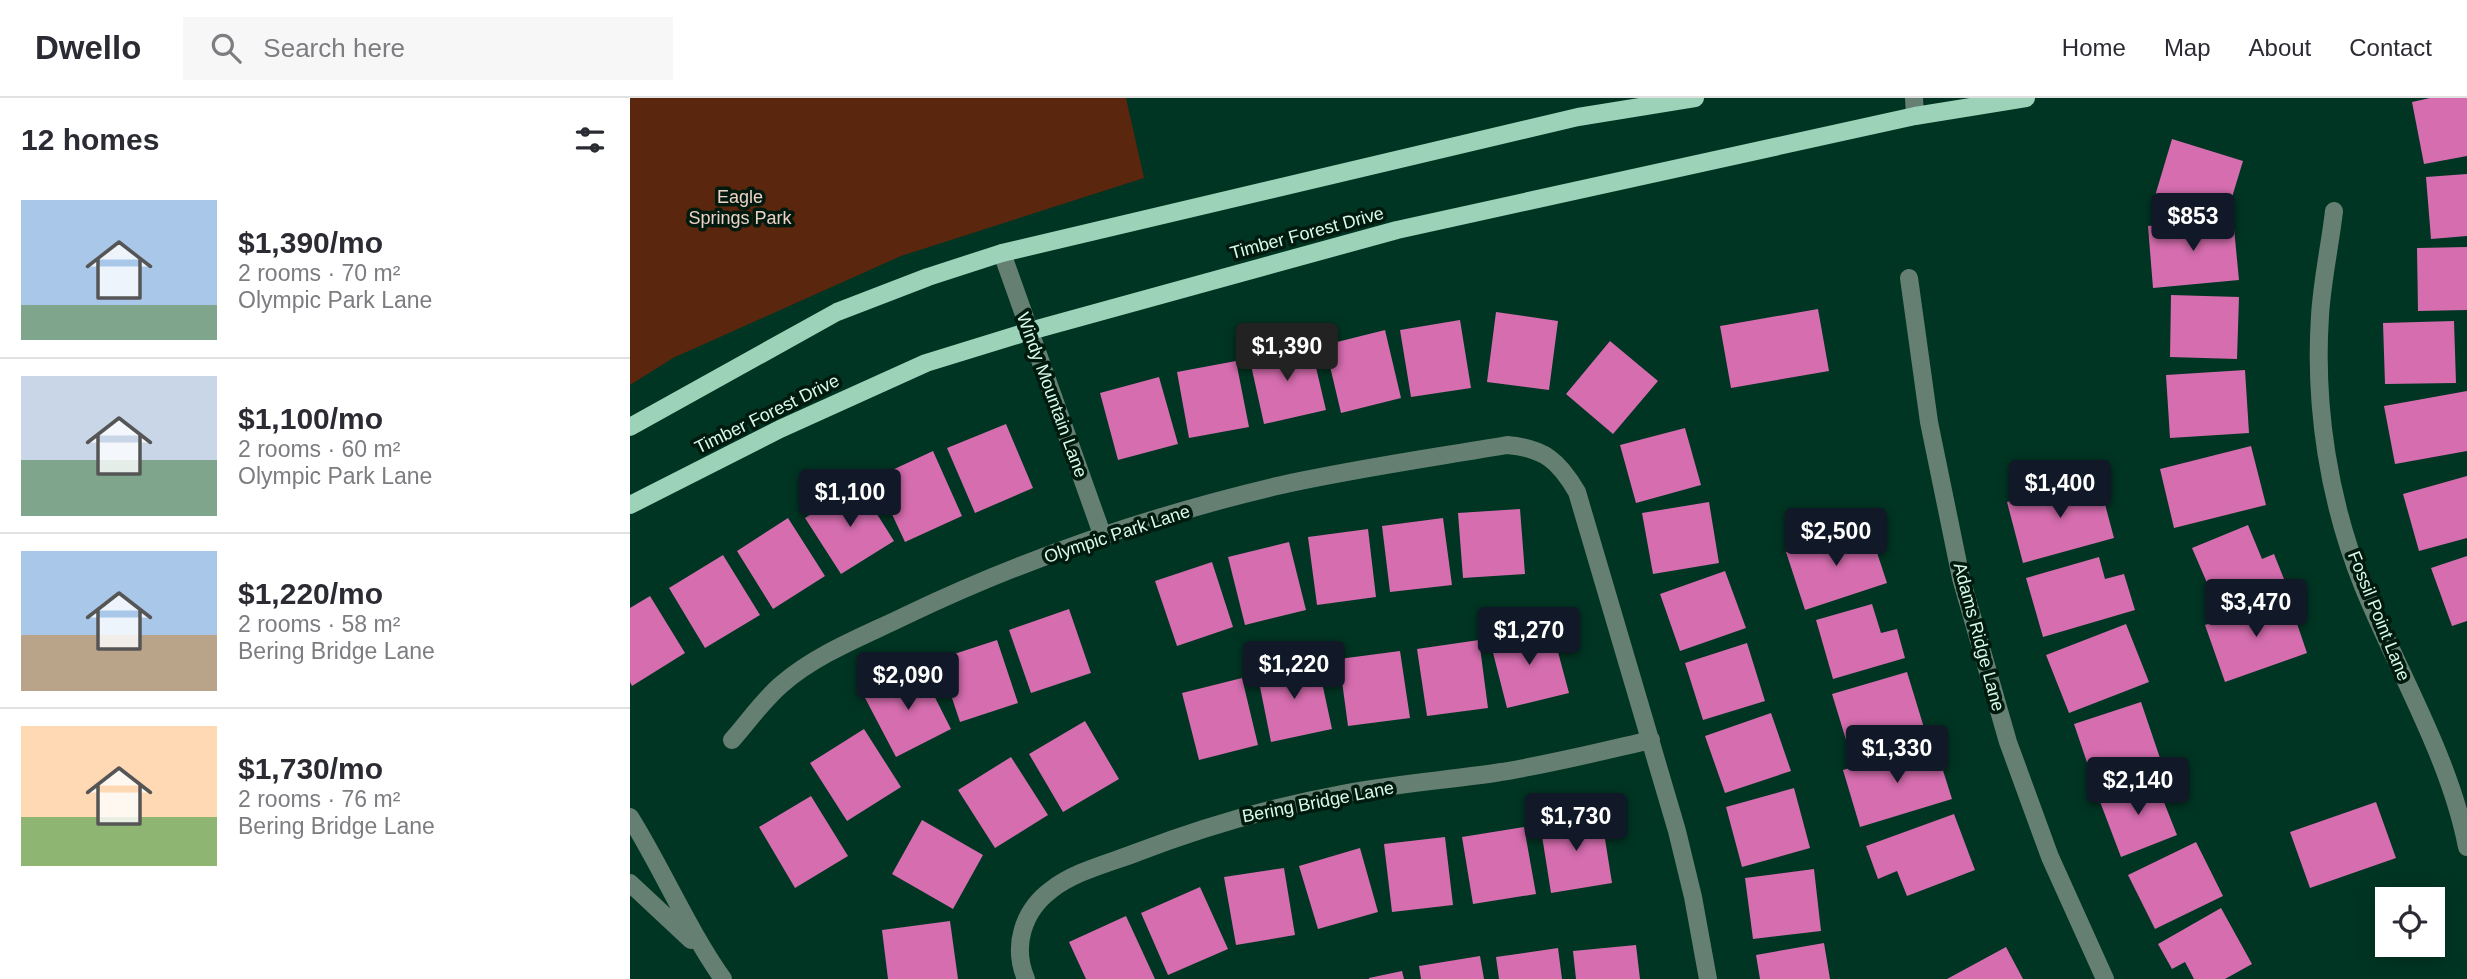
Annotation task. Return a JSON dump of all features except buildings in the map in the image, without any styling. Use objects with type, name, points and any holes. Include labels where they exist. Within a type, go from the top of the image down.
[{"type":"main road","points":[[630,427],[837,312],[928,277],[1002,253],[1578,117],[1695,98]]},
{"type":"main road","name":"Timber Forest Drive","points":[[630,505],[780,429],[926,362],[1030,331],[1397,230],[1914,107],[2026,98]]},
{"type":"street","name":"Fossil Point Lane","points":[[2334,211],[2320,315],[2319,377],[2324,440],[2340,513],[2362,584],[2453,794],[2467,846]]},
{"type":"street","name":"Windy Mountain Lane","points":[[1002,253],[1103,537]]},
{"type":"street","name":"Adams Ridge Lane","points":[[1909,278],[1929,422],[1961,578],[2008,742],[2050,857],[2105,979]]},
{"type":"street","name":"Olympic Park Lane","points":[[732,740],[780,686],[816,659],[925,606],[1008,570],[1221,500],[1368,468],[1507,445],[1528,447],[1548,456],[1564,470],[1577,492],[1651,740]]},
{"type":"street","name":"Bering Bridge Lane","points":[[1026,979],[1021,967],[1020,936],[1030,910],[1051,889],[1077,875],[1201,829],[1250,815],[1348,793],[1497,773],[1651,740]]},
{"type":"street","points":[[1651,740],[1680,844],[1708,979]]},
{"type":"street","points":[[630,817],[646,842],[702,950],[723,979]]},
{"type":"street","points":[[630,883],[702,950]]},
{"type":"green space","name":"Eagle Springs Park","points":[[630,98],[1126,98],[1144,178],[901,256],[673,358],[630,385]]}]
